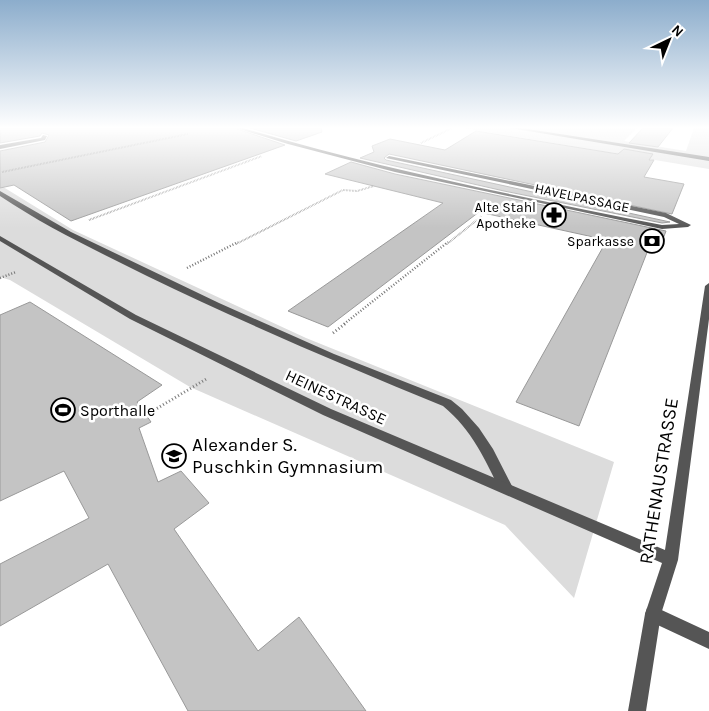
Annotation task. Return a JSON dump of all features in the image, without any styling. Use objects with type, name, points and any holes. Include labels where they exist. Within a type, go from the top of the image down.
[{"type":"street","name":"HAVELPASSAGE","points":[[360,161],[662,227],[688,226],[666,215],[404,161]]},
{"type":"street","points":[[0,193],[60,230],[162,280],[312,349],[447,403],[464,415],[477,430],[506,488]]},
{"type":"street","name":"HEINESTRASSE","points":[[0,238],[133,317],[327,412],[671,560]]},
{"type":"street","name":"RATHENAUSTRASSE","points":[[637,711],[653,614],[671,560],[709,286]]},
{"type":"street","points":[[653,614],[709,642]]},
{"type":"path","points":[[0,173],[57,161]]},
{"type":"path","points":[[60,230],[248,161]]},
{"type":"path","points":[[162,280],[343,190],[371,188]]},
{"type":"path","points":[[312,349],[482,216]]},
{"type":"path","points":[[151,412],[230,365]]},
{"type":"shaded area","points":[[662,161],[709,161],[709,169]]},
{"type":"shaded area","points":[[0,185],[73,230],[306,338],[614,462],[574,598],[505,525],[190,387],[10,280],[0,277]]},
{"type":"building","points":[[0,161],[239,161],[71,221],[14,185],[0,188]]},
{"type":"building","points":[[374,161],[391,161],[670,222],[662,223],[504,191]]},
{"type":"building","points":[[423,161],[653,161],[644,177],[684,184],[672,214]]},
{"type":"building","points":[[351,162],[395,174],[666,231],[658,252],[648,250],[579,426],[516,402],[607,240],[479,212],[328,327],[288,311],[443,203],[325,174]]},
{"type":"building","points":[[30,302],[162,385],[137,402],[151,422],[139,428],[158,482],[181,471],[209,503],[174,529],[258,651],[299,617],[366,711],[188,711],[108,564],[0,626],[0,564],[89,518],[64,471],[0,501],[0,315]]},
{"type":"place","name":"Alte Stahl Apotheke","points":[[554,215]]},
{"type":"place","name":"Sparkasse","points":[[652,241]]},
{"type":"place","name":"Sporthalle","points":[[63,410]]},
{"type":"place","name":"Alexander S. Puschkin Gymnasium","points":[[174,456]]}]
